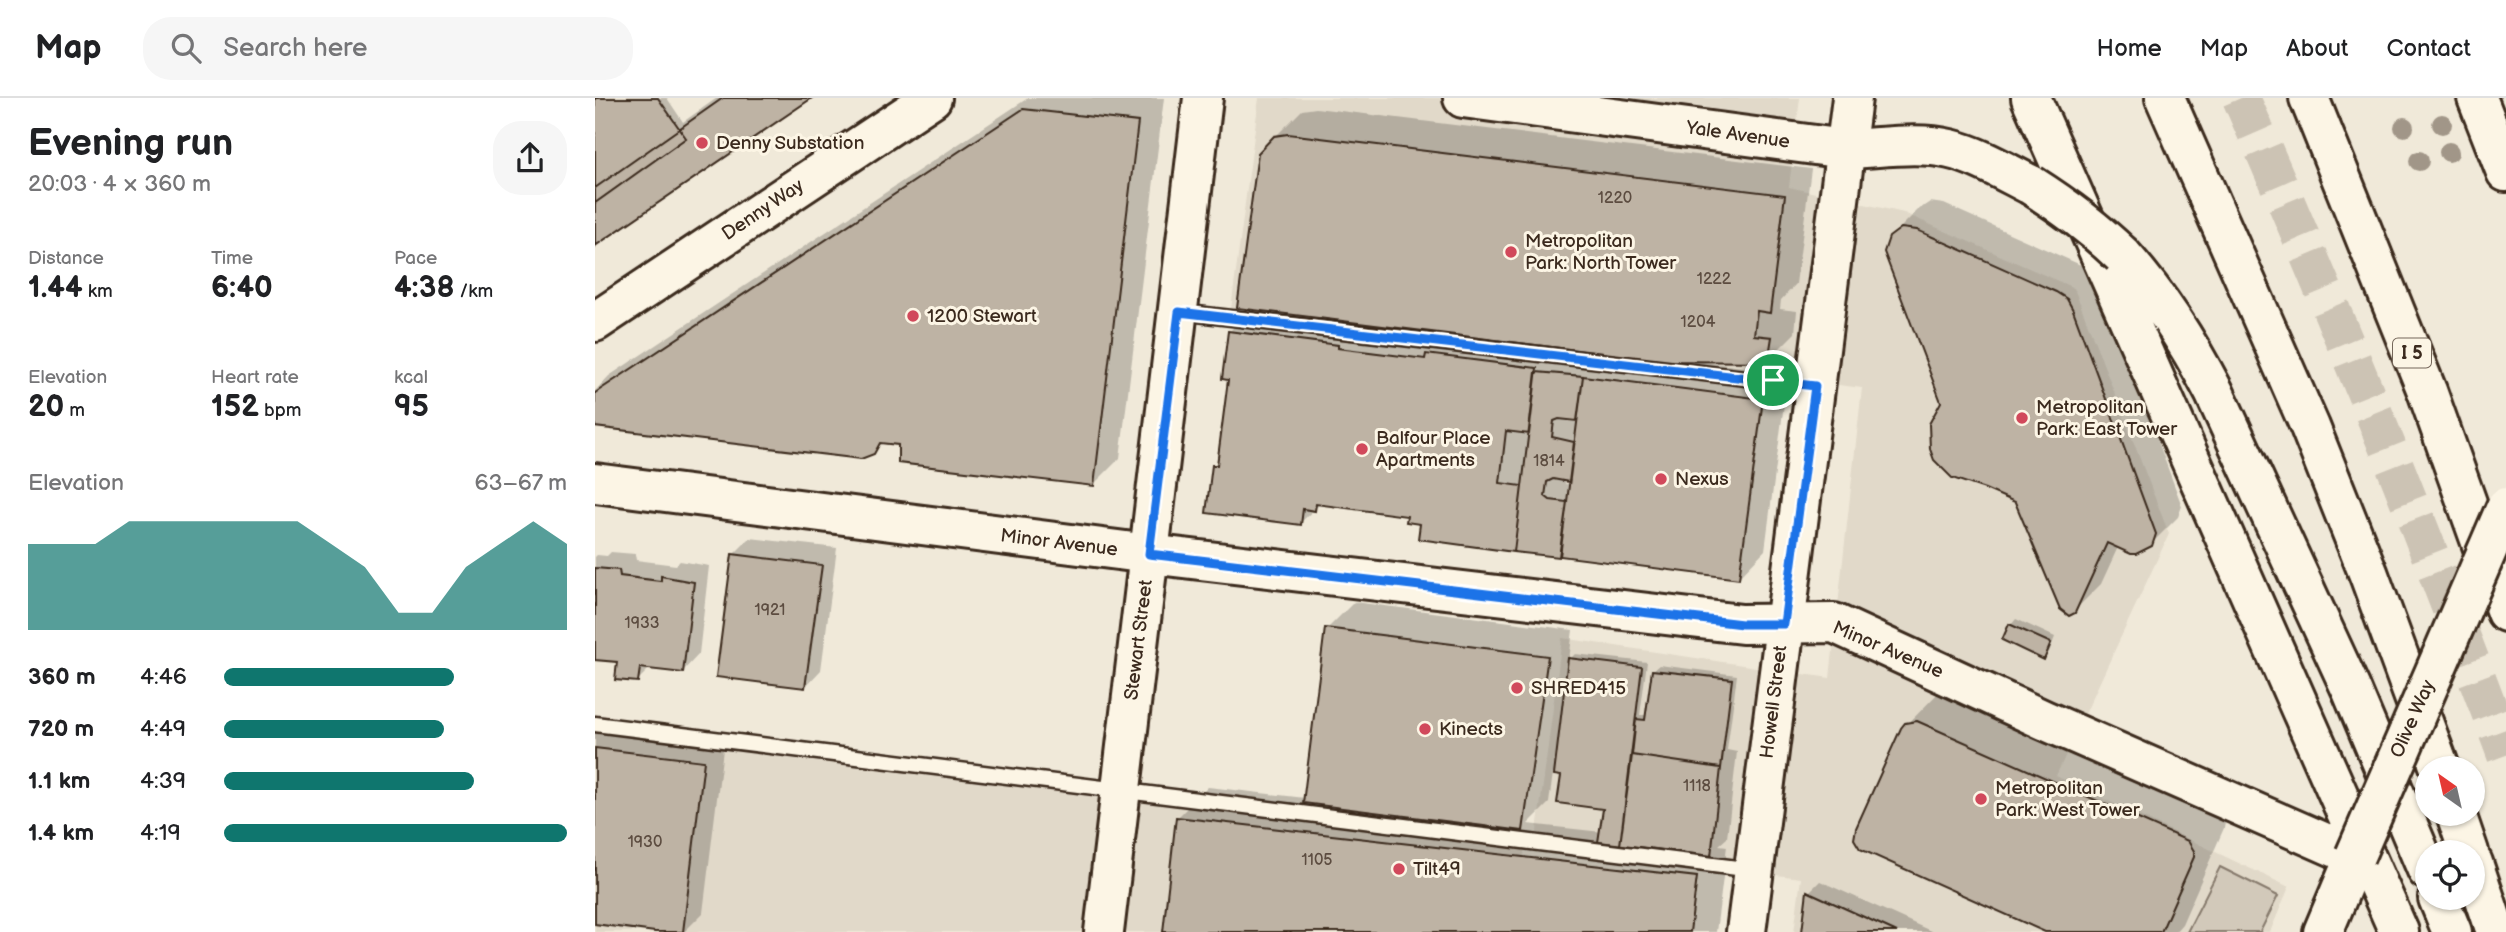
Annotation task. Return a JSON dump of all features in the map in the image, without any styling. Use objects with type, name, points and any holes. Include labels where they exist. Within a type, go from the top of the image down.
[{"type":"main road","name":"Denny Way","points":[[595,322],[932,98]]},
{"type":"main road","name":"Stewart Street","points":[[1104,932],[1203,98]]},
{"type":"main road","name":"Yale Avenue","points":[[1463,98],[1845,149],[1915,146],[1950,149],[1996,166],[2061,204],[2099,233],[2122,255],[2163,304],[2214,392],[2345,677],[2415,842]]},
{"type":"main road","name":"Howell Street","points":[[1746,932],[1852,98]]},
{"type":"main road","points":[[2031,98],[2399,932]]},
{"type":"main road","points":[[2165,98],[2310,427],[2374,588],[2436,756]]},
{"type":"main road","name":"I 5","points":[[2309,98],[2427,391],[2506,612]]},
{"type":"main road","points":[[2477,98],[2506,172]]},
{"type":"main road","name":"Minor Avenue","points":[[595,483],[1149,554],[1742,624],[1834,624],[2044,720],[2355,856]]},
{"type":"main road","name":"Olive Way","points":[[2325,926],[2506,507]]},
{"type":"main road","points":[[2485,899],[2496,932]]},
{"type":"main road","points":[[2443,910],[2452,932]]},
{"type":"lane","points":[[1179,312],[1815,386]]},
{"type":"lane","points":[[595,724],[1753,870]]},
{"type":"shaded area","points":[[1259,98],[1800,98],[1789,187],[1904,213],[2074,288],[2169,534],[2056,776],[2289,887],[2270,932],[1794,932],[1801,878],[1535,846],[1562,638],[1830,678],[1862,388],[1450,334],[1231,309]]},
{"type":"shaded area","points":[[595,731],[1525,847],[1514,932],[595,932]]},
{"type":"shaded area","points":[[2220,867],[2278,896],[2260,932],[2187,932]]},
{"type":"building","points":[[595,98],[658,98],[686,138],[595,203]]},
{"type":"building","name":"Denny Substation","points":[[723,98],[812,98],[595,246],[595,188]]},
{"type":"building","name":"1200 Stewart","points":[[1023,109],[1138,122],[1094,486],[898,463],[898,445],[880,443],[874,454],[861,459],[595,427],[595,393]]},
{"type":"building","name":"Metropolitan Park: North Tower","points":[[1288,134],[1785,195],[1770,313],[1757,311],[1754,335],[1772,337],[1768,362],[1664,361],[1237,308],[1258,153],[1274,136]]},
{"type":"building","name":"Metropolitan Park: East Tower","points":[[1901,228],[1917,230],[2056,292],[2067,299],[2073,310],[2156,534],[2152,546],[2136,554],[2107,543],[2075,613],[2069,616],[2060,609],[2015,502],[1952,478],[1934,460],[1930,449],[1929,424],[1941,402],[1884,252],[1889,237]]},
{"type":"building","name":"Balfour Place Apartments","points":[[1228,331],[1425,359],[1426,354],[1537,368],[1529,434],[1506,431],[1500,483],[1522,486],[1514,552],[1418,539],[1420,524],[1406,522],[1407,516],[1316,504],[1315,511],[1303,509],[1301,525],[1206,513],[1212,465],[1217,465],[1228,380],[1222,379]]},
{"type":"building","points":[[1536,372],[1583,376],[1577,421],[1554,421],[1552,437],[1574,442],[1569,482],[1553,479],[1547,482],[1545,496],[1550,500],[1567,502],[1559,557],[1514,552]]},
{"type":"building","name":"Nexus","points":[[1583,376],[1763,399],[1739,579],[1560,556]]},
{"type":"building","points":[[732,554],[822,565],[805,688],[716,677]]},
{"type":"building","points":[[595,568],[619,570],[620,576],[661,581],[661,576],[694,582],[683,673],[640,668],[638,682],[615,680],[617,662],[595,660]]},
{"type":"building","points":[[2009,624],[2051,643],[2044,660],[2002,640]]},
{"type":"building","name":"Kinects","points":[[1325,628],[1548,656],[1523,831],[1303,803]]},
{"type":"building","points":[[1568,658],[1642,667],[1620,845],[1598,842],[1603,809],[1557,803],[1561,776],[1554,775]]},
{"type":"building","points":[[1652,670],[1732,679],[1721,768],[1632,755],[1636,719],[1645,720]]},
{"type":"building","name":"Metropolitan Park: West Tower","points":[[1917,721],[2188,841],[2194,851],[2194,857],[2161,932],[2045,932],[1860,849],[1854,839],[1856,828],[1901,728],[1905,723]]},
{"type":"building","points":[[595,748],[704,761],[683,932],[655,932],[595,924]]},
{"type":"building","points":[[1632,755],[1721,768],[1711,856],[1620,845]]},
{"type":"building","name":"Tilt49","points":[[1176,817],[1697,877],[1690,932],[1163,932]]},
{"type":"building","points":[[1807,891],[1809,892],[1897,932],[1802,932]]},
{"type":"tunnel","points":[[2241,98],[2378,425],[2506,755]]},
{"type":"place","name":"Denny Substation","points":[[702,143]]},
{"type":"place","name":"Metropolitan Park: North Tower","points":[[1511,252]]},
{"type":"place","name":"1200 Stewart","points":[[913,316]]},
{"type":"place","name":"Metropolitan Park: East Tower","points":[[2022,418]]},
{"type":"place","name":"Balfour Place Apartments","points":[[1362,449]]},
{"type":"place","name":"Nexus","points":[[1661,479]]},
{"type":"place","name":"SHRED415","points":[[1517,688]]},
{"type":"place","name":"Kinects","points":[[1425,729]]},
{"type":"place","name":"Metropolitan Park: West Tower","points":[[1981,799]]},
{"type":"place","name":"Tilt49","points":[[1399,869]]},
{"type":"route","points":[[1179,312],[1773,380],[1815,386],[1784,624],[1742,624],[1149,554],[1179,312]]}]
